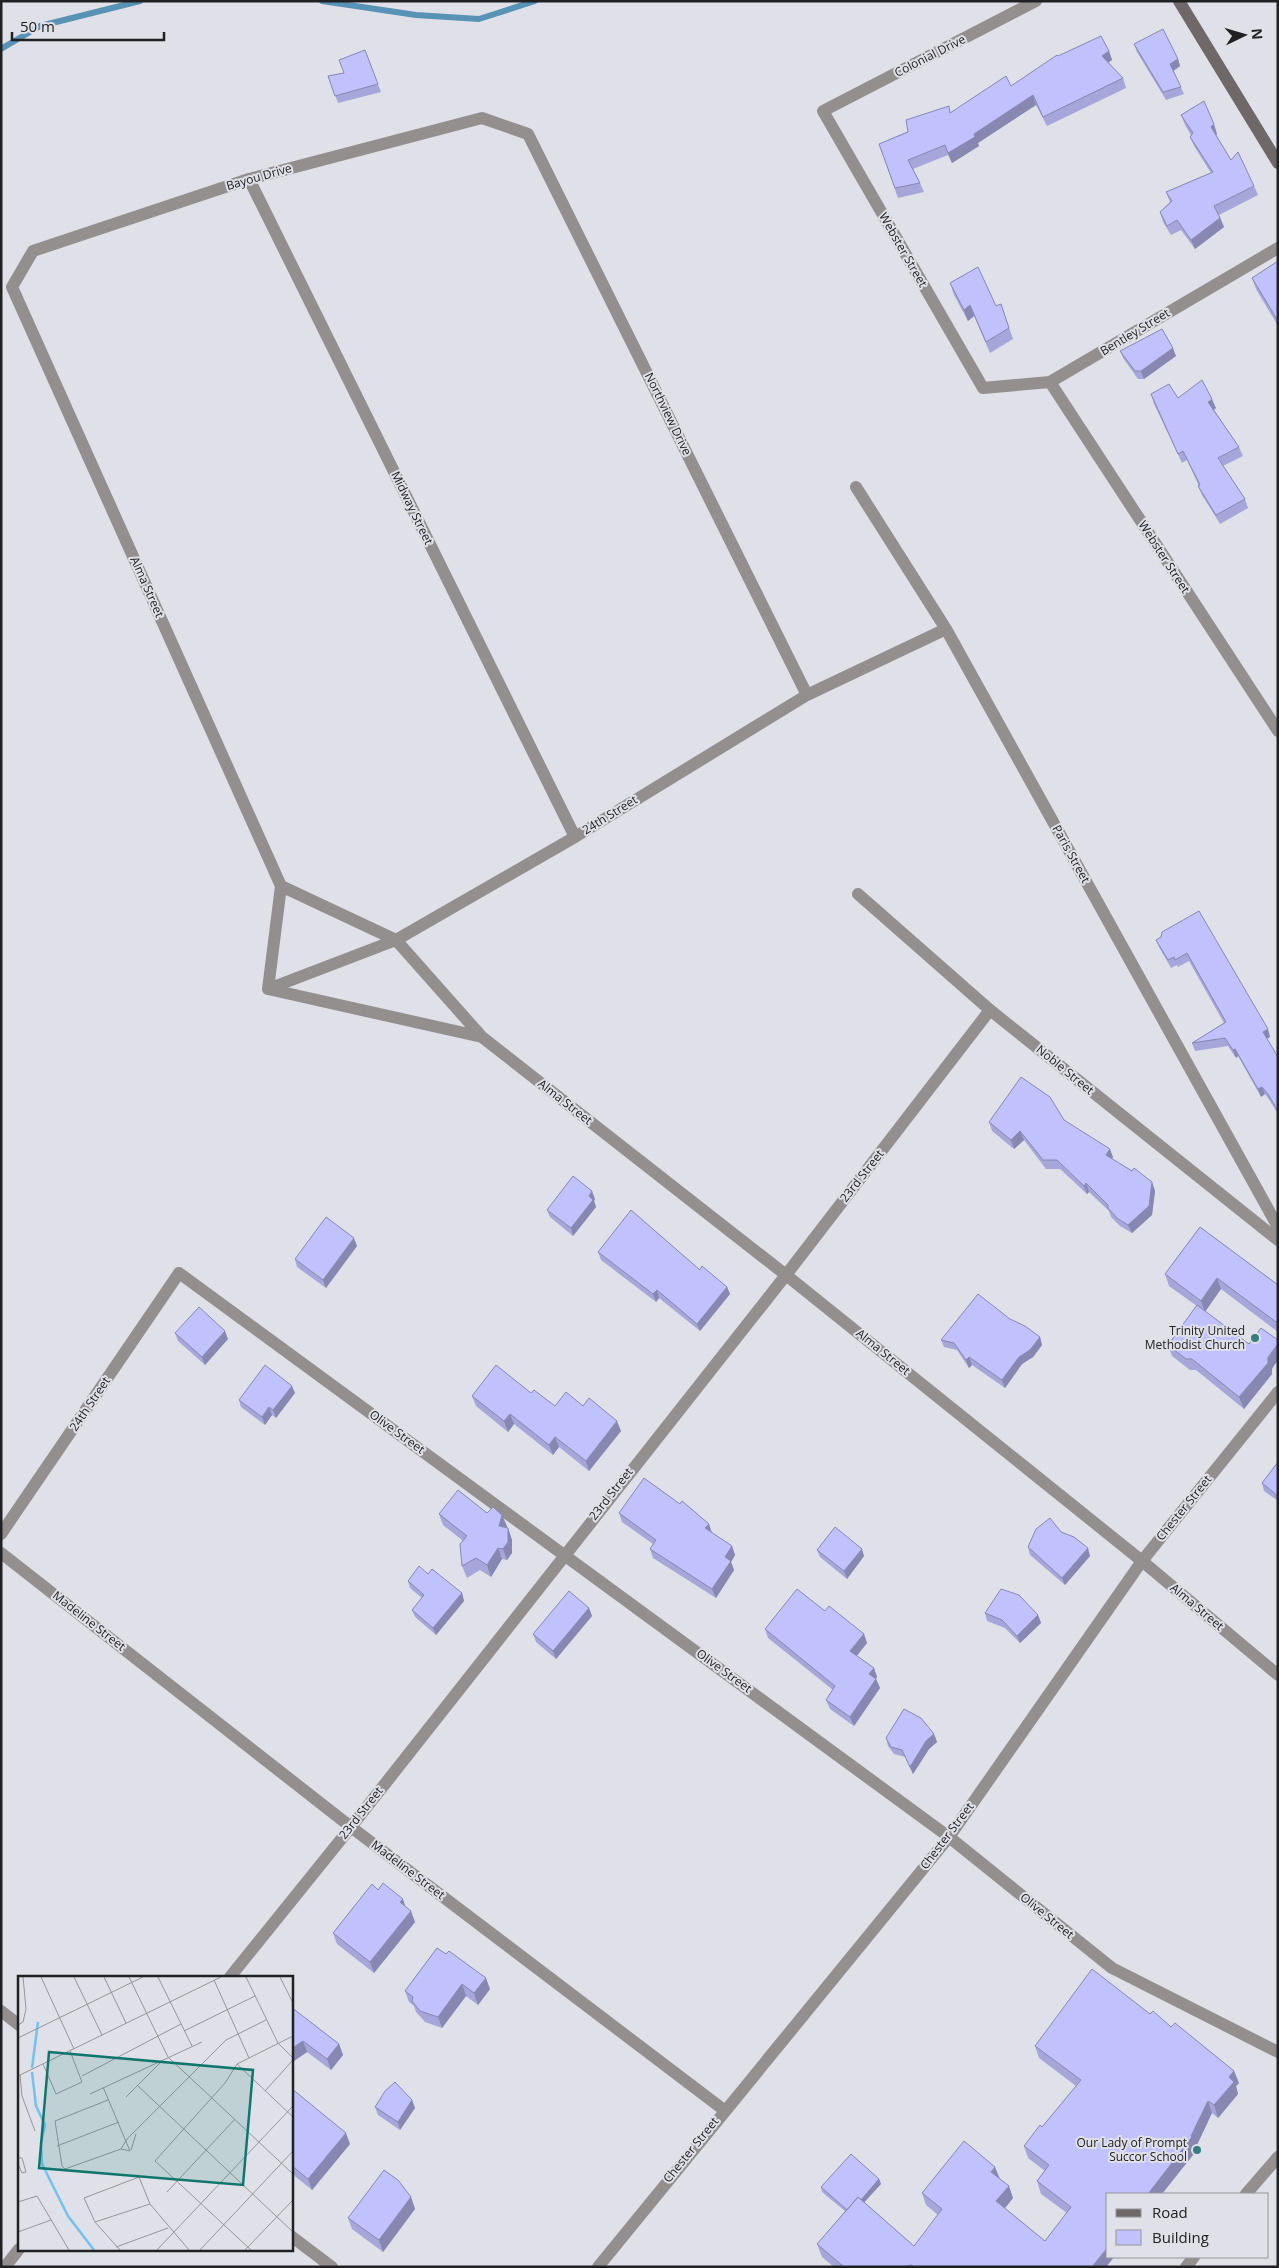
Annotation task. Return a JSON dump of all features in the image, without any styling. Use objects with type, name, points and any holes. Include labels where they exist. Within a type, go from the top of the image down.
[{"type":"main road","points":[[1180,1],[1278,164]]},
{"type":"street","name":"Colonial Drive","points":[[823,111],[1036,1]]},
{"type":"street","name":"Webster Street","points":[[823,111],[983,388]]},
{"type":"street","name":"Bayou Drive","points":[[12,287],[33,251],[249,179],[482,118],[528,134]]},
{"type":"street","name":"Northview Drive","points":[[528,134],[807,695]]},
{"type":"street","name":"Midway Street","points":[[249,179],[575,837]]},
{"type":"street","name":"Bentley Street","points":[[983,388],[1050,382],[1278,248]]},
{"type":"street","name":"Alma Street","points":[[12,287],[281,886],[396,940],[482,1037],[786,1274],[1142,1561],[1278,1675]]},
{"type":"street","name":"Webster Street","points":[[1050,382],[1278,732]]},
{"type":"street","name":"Paris Street","points":[[856,487],[946,629],[1278,1227]]},
{"type":"street","name":"24th Street","points":[[268,989],[396,940],[575,837],[807,695],[946,629]]},
{"type":"street","points":[[268,989],[281,886]]},
{"type":"street","name":"Noble Street","points":[[858,894],[990,1010],[1278,1240]]},
{"type":"street","name":"Alma Street","points":[[268,989],[482,1037]]},
{"type":"street","name":"23rd Street","points":[[231,1976],[786,1274],[990,1010]]},
{"type":"street","name":"24th Street","points":[[1,1534],[179,1274]]},
{"type":"street","name":"Olive Street","points":[[179,1274],[948,1836],[1112,1968],[1278,2052]]},
{"type":"street","name":"Chester Street","points":[[598,2267],[948,1836],[1142,1561],[1278,1392]]},
{"type":"street","name":"Madeline Street","points":[[1,1552],[351,1826],[724,2110]]},
{"type":"street","points":[[1,2011],[18,2024]]},
{"type":"street","points":[[1247,2193],[1278,2156]]},
{"type":"street","points":[[292,2237],[332,2267]]},
{"type":"street","points":[[5,2267],[18,2249]]},
{"type":"building","points":[[1163,29],[1178,59],[1170,64],[1181,87],[1163,92],[1134,44]]},
{"type":"building","points":[[1101,36],[1109,51],[1102,56],[1123,78],[1043,117],[1033,95],[974,134],[975,137],[948,153],[945,145],[908,160],[920,183],[895,188],[879,144],[908,132],[906,120],[949,106],[950,113],[1006,76],[1011,86],[1057,55]]},
{"type":"building","points":[[365,50],[378,84],[335,96],[328,76],[344,73],[339,60]]},
{"type":"building","points":[[1204,101],[1214,124],[1211,127],[1231,160],[1238,152],[1254,186],[1214,206],[1220,218],[1191,240],[1177,220],[1167,226],[1160,212],[1172,201],[1166,192],[1213,172],[1190,137],[1193,133],[1181,115]]},
{"type":"building","points":[[1278,261],[1278,321],[1252,278]]},
{"type":"building","points":[[978,267],[996,306],[1001,304],[1009,328],[986,342],[970,305],[964,310],[950,283]]},
{"type":"building","points":[[1162,329],[1173,348],[1141,371],[1135,371],[1120,351]]},
{"type":"building","points":[[1202,380],[1212,399],[1208,402],[1239,447],[1218,458],[1245,499],[1216,515],[1198,486],[1200,485],[1183,451],[1178,454],[1151,394],[1169,384],[1178,398]]},
{"type":"building","points":[[1199,911],[1268,1029],[1263,1032],[1278,1057],[1278,1111],[1262,1087],[1258,1089],[1235,1049],[1233,1050],[1225,1038],[1192,1043],[1226,1022],[1187,953],[1175,960],[1174,957],[1168,960],[1156,940],[1161,937],[1162,932]]},
{"type":"building","points":[[1021,1077],[1050,1097],[1064,1120],[1110,1149],[1106,1155],[1132,1171],[1134,1168],[1152,1182],[1149,1206],[1128,1225],[1117,1218],[1108,1208],[1108,1205],[1086,1183],[1084,1186],[1057,1160],[1043,1160],[1020,1131],[1011,1140],[989,1122]]},
{"type":"building","points":[[573,1176],[592,1191],[589,1196],[593,1200],[571,1228],[547,1210]]},
{"type":"building","points":[[631,1210],[700,1270],[702,1266],[727,1287],[697,1324],[657,1290],[653,1294],[598,1252]]},
{"type":"building","points":[[326,1217],[354,1238],[323,1280],[295,1259]]},
{"type":"building","points":[[1200,1227],[1278,1285],[1278,1321],[1276,1322],[1217,1278],[1201,1301],[1165,1274]]},
{"type":"building","points":[[978,1294],[1010,1319],[1025,1326],[1040,1337],[1030,1350],[1019,1357],[1002,1380],[969,1357],[966,1360],[954,1343],[941,1340]]},
{"type":"building","points":[[1197,1305],[1249,1344],[1261,1328],[1278,1340],[1278,1344],[1268,1357],[1268,1363],[1239,1397],[1192,1359],[1186,1359],[1168,1345]]},
{"type":"building","points":[[199,1307],[225,1331],[202,1357],[175,1333]]},
{"type":"building","points":[[265,1365],[292,1386],[273,1410],[269,1407],[262,1417],[239,1400]]},
{"type":"building","points":[[496,1365],[531,1393],[534,1390],[555,1406],[566,1392],[583,1406],[589,1398],[617,1421],[586,1461],[555,1437],[549,1445],[510,1414],[504,1421],[472,1396]]},
{"type":"building","points":[[1278,1462],[1278,1496],[1262,1483]]},
{"type":"building","points":[[644,1478],[680,1504],[682,1501],[709,1524],[705,1528],[732,1546],[725,1557],[731,1561],[712,1589],[650,1549],[656,1540],[619,1513]]},
{"type":"building","points":[[458,1490],[487,1513],[493,1507],[502,1515],[499,1526],[508,1528],[508,1542],[503,1549],[498,1548],[487,1565],[476,1558],[462,1566],[460,1544],[467,1536],[439,1514]]},
{"type":"building","points":[[1050,1518],[1061,1532],[1074,1537],[1088,1548],[1062,1578],[1028,1547],[1036,1529]]},
{"type":"building","points":[[835,1527],[862,1549],[844,1571],[817,1550]]},
{"type":"building","points":[[419,1566],[428,1574],[432,1569],[462,1593],[433,1628],[412,1610],[424,1595],[408,1581]]},
{"type":"building","points":[[797,1589],[825,1611],[829,1606],[864,1634],[850,1651],[874,1668],[869,1674],[876,1679],[850,1717],[826,1700],[835,1686],[765,1629]]},
{"type":"building","points":[[1001,1589],[1019,1595],[1038,1615],[1017,1636],[1002,1620],[985,1613]]},
{"type":"building","points":[[569,1591],[589,1608],[553,1651],[533,1634]]},
{"type":"building","points":[[904,1709],[921,1718],[934,1734],[926,1741],[910,1767],[902,1750],[891,1747],[886,1738]]},
{"type":"building","points":[[383,1883],[403,1899],[400,1902],[411,1911],[370,1962],[333,1933],[372,1884],[378,1890]]},
{"type":"building","points":[[437,1948],[446,1954],[449,1951],[486,1978],[474,1993],[462,1984],[438,2017],[420,2011],[412,2001],[413,1997],[405,1991]]},
{"type":"building","points":[[1092,1969],[1150,2014],[1153,2011],[1171,2027],[1175,2023],[1234,2071],[1229,2077],[1234,2082],[1214,2105],[1208,2101],[1192,2137],[1149,2193],[1106,2193],[1106,2250],[1092,2267],[914,2267],[912,2265],[901,2267],[844,2267],[817,2244],[858,2197],[914,2246],[942,2209],[922,2193],[964,2141],[995,2167],[991,2172],[1009,2186],[996,2201],[1045,2241],[1071,2207],[1037,2181],[1049,2165],[1024,2146],[1040,2125],[1042,2127],[1081,2080],[1035,2046]]},
{"type":"building","points":[[292,2008],[339,2044],[327,2059],[303,2041],[292,2048]]},
{"type":"building","points":[[395,2082],[412,2100],[398,2122],[375,2107],[385,2091]]},
{"type":"building","points":[[292,2089],[346,2133],[308,2179],[292,2166]]},
{"type":"building","points":[[851,2154],[879,2179],[861,2200],[858,2197],[847,2210],[821,2187]]},
{"type":"building","points":[[384,2170],[398,2180],[411,2197],[379,2240],[348,2218]]},
{"type":"waterway","points":[[1,49],[40,26],[140,1]]},
{"type":"waterway","points":[[322,1],[416,15],[479,19],[535,1]]},
{"type":"place","name":"Trinity United Methodist Church","points":[[1255,1338]]},
{"type":"place","name":"Our Lady of Prompt Succor School","points":[[1197,2150]]}]
